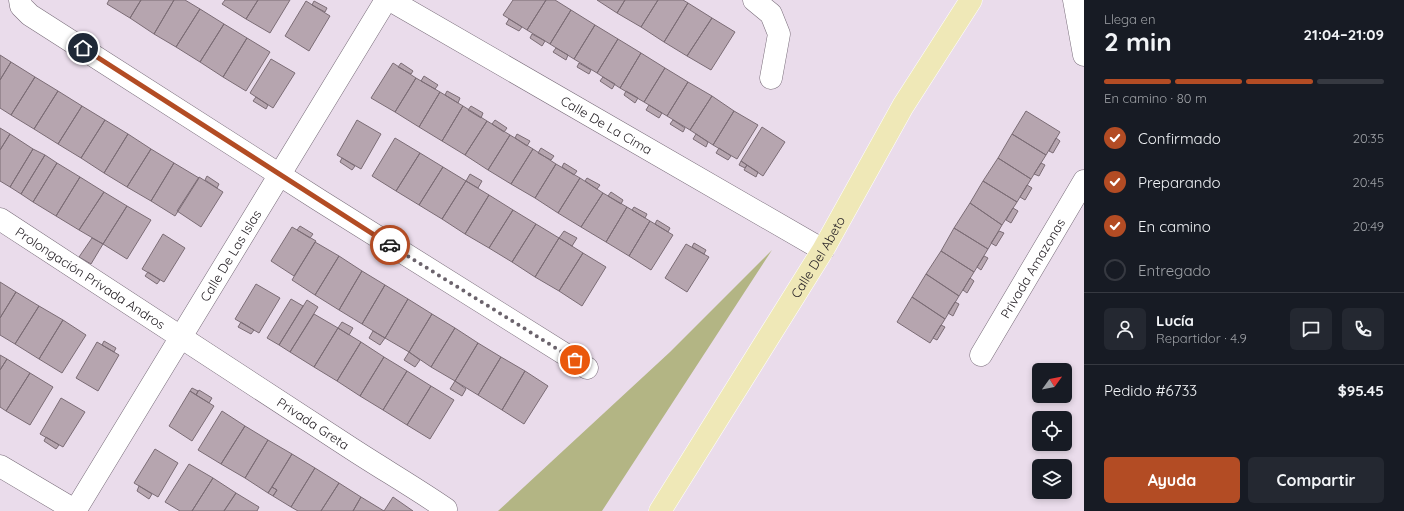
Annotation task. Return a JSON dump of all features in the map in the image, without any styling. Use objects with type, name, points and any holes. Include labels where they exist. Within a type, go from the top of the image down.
[{"type":"main road","name":"Calle Del Abeto","points":[[660,511],[823,250],[903,106],[971,0]]},
{"type":"street","points":[[20,0],[20,6],[30,15],[587,368]]},
{"type":"street","name":"Calle De Las Islas","points":[[75,511],[386,0]]},
{"type":"street","name":"Calle De La Cima","points":[[390,0],[823,250]]},
{"type":"street","points":[[754,0],[771,14],[779,34],[771,78]]},
{"type":"street","points":[[1074,0],[1084,55]]},
{"type":"street","name":"Privada Amazonas","points":[[981,355],[1084,181]]},
{"type":"street","name":"Prolongación Privada Andros","points":[[0,219],[181,336]]},
{"type":"street","name":"Privada Greta","points":[[181,336],[446,509]]},
{"type":"street","points":[[0,466],[75,511]]},
{"type":"green space","points":[[772,250],[602,511],[498,511],[670,352]]},
{"type":"building","points":[[109,0],[141,0],[130,18],[107,4]]},
{"type":"building","points":[[141,0],[174,0],[154,34],[130,18]]},
{"type":"building","points":[[174,0],[185,0],[200,9],[176,47],[154,34]]},
{"type":"building","points":[[225,0],[258,0],[246,19],[222,4]]},
{"type":"building","points":[[258,0],[290,0],[270,33],[246,19]]},
{"type":"building","points":[[513,0],[546,0],[527,30],[503,15]]},
{"type":"building","points":[[546,0],[555,0],[571,10],[550,44],[527,30]]},
{"type":"building","points":[[597,0],[625,0],[617,13]]},
{"type":"building","points":[[625,0],[658,0],[641,27],[617,13]]},
{"type":"building","points":[[658,0],[683,0],[688,3],[664,42],[641,27]]},
{"type":"building","points":[[306,1],[330,16],[309,51],[285,36]]},
{"type":"building","points":[[314,1],[327,8],[325,12],[312,5]]},
{"type":"building","points":[[688,3],[712,18],[687,56],[664,42]]},
{"type":"building","points":[[200,9],[224,24],[200,62],[176,47]]},
{"type":"building","points":[[571,10],[595,25],[574,59],[550,44]]},
{"type":"building","points":[[712,18],[735,32],[711,70],[687,56]]},
{"type":"building","points":[[509,19],[522,27],[519,31],[506,24]]},
{"type":"building","points":[[224,24],[247,38],[223,77],[200,62]]},
{"type":"building","points":[[595,25],[618,39],[597,73],[574,59]]},
{"type":"building","points":[[532,34],[545,41],[542,46],[530,38]]},
{"type":"building","points":[[247,38],[270,52],[246,91],[223,77]]},
{"type":"building","points":[[618,39],[641,53],[620,88],[597,73]]},
{"type":"building","points":[[556,48],[568,55],[566,60],[553,52]]},
{"type":"building","points":[[641,53],[665,68],[644,102],[620,88]]},
{"type":"building","points":[[0,55],[11,62],[0,80]]},
{"type":"building","points":[[271,59],[295,73],[273,108],[250,93]]},
{"type":"building","points":[[11,62],[35,77],[11,115],[0,108],[0,80]]},
{"type":"building","points":[[393,63],[416,78],[395,112],[371,98]]},
{"type":"building","points":[[401,63],[413,71],[411,74],[398,67]]},
{"type":"building","points":[[579,63],[591,70],[589,74],[577,67]]},
{"type":"building","points":[[665,68],[688,82],[667,116],[644,102]]},
{"type":"building","points":[[424,76],[438,85],[435,89],[421,81]]},
{"type":"building","points":[[35,77],[58,91],[34,129],[11,115]]},
{"type":"building","points":[[603,77],[615,84],[612,89],[600,81]]},
{"type":"building","points":[[416,78],[440,92],[419,127],[395,112]]},
{"type":"building","points":[[688,82],[712,96],[690,130],[667,116]]},
{"type":"building","points":[[58,91],[82,106],[58,144],[34,129]]},
{"type":"building","points":[[447,91],[460,98],[458,103],[445,95]]},
{"type":"building","points":[[626,91],[638,98],[635,103],[624,95]]},
{"type":"building","points":[[440,92],[463,106],[442,141],[419,127]]},
{"type":"building","points":[[712,96],[734,111],[713,145],[690,130]]},
{"type":"building","points":[[256,97],[268,105],[266,109],[253,101]]},
{"type":"building","points":[[649,105],[662,113],[659,118],[646,110]]},
{"type":"building","points":[[82,106],[105,120],[81,158],[58,144]]},
{"type":"building","points":[[463,106],[487,121],[465,155],[442,141]]},
{"type":"building","points":[[471,106],[483,113],[481,118],[468,110]]},
{"type":"building","points":[[734,111],[758,125],[737,159],[713,145]]},
{"type":"building","points":[[1026,111],[1060,132],[1046,155],[1012,134]]},
{"type":"building","points":[[105,120],[128,134],[104,173],[81,158]]},
{"type":"building","points":[[357,120],[381,134],[361,169],[337,155]]},
{"type":"building","points":[[495,120],[507,128],[504,132],[492,124]]},
{"type":"building","points":[[673,120],[685,128],[683,132],[670,124]]},
{"type":"building","points":[[487,121],[510,135],[488,170],[465,155]]},
{"type":"building","points":[[762,127],[785,142],[763,176],[741,161]]},
{"type":"building","points":[[0,128],[10,134],[0,150]]},
{"type":"building","points":[[10,134],[33,149],[10,187],[0,181],[0,150]]},
{"type":"building","points":[[128,134],[151,149],[127,187],[104,173]]},
{"type":"building","points":[[517,134],[530,141],[527,146],[515,138]]},
{"type":"building","points":[[696,134],[708,142],[706,147],[693,139]]},
{"type":"building","points":[[1012,134],[1046,155],[1031,179],[998,158]]},
{"type":"building","points":[[510,135],[533,149],[511,184],[488,170]]},
{"type":"building","points":[[395,138],[420,153],[396,191],[372,176]]},
{"type":"building","points":[[1056,138],[1060,141],[1053,153],[1049,151]]},
{"type":"building","points":[[541,148],[554,156],[551,160],[538,153]]},
{"type":"building","points":[[719,148],[731,156],[728,160],[716,153]]},
{"type":"building","points":[[33,149],[45,155],[21,194],[10,187]]},
{"type":"building","points":[[151,149],[174,163],[151,201],[127,187]]},
{"type":"building","points":[[533,149],[556,164],[535,198],[511,184]]},
{"type":"building","points":[[420,153],[443,167],[419,205],[396,191]]},
{"type":"building","points":[[45,155],[57,163],[33,202],[21,194]]},
{"type":"building","points":[[342,158],[355,166],[352,170],[340,162]]},
{"type":"building","points":[[998,158],[1031,179],[1017,202],[983,181]]},
{"type":"building","points":[[741,161],[747,165],[745,168],[739,165]]},
{"type":"building","points":[[57,163],[80,177],[56,216],[33,202]]},
{"type":"building","points":[[174,163],[199,178],[175,216],[151,201]]},
{"type":"building","points":[[564,163],[577,171],[574,175],[562,167]]},
{"type":"building","points":[[1041,163],[1045,165],[1039,176],[1034,174]]},
{"type":"building","points":[[556,164],[580,178],[558,213],[535,198]]},
{"type":"building","points":[[747,165],[758,172],[756,177],[744,170]]},
{"type":"building","points":[[443,167],[466,181],[442,219],[419,205]]},
{"type":"building","points":[[470,174],[482,181],[478,188],[466,181]]},
{"type":"building","points":[[207,176],[219,184],[217,188],[205,180]]},
{"type":"building","points":[[80,177],[104,192],[79,230],[56,216]]},
{"type":"building","points":[[199,177],[223,192],[201,227],[177,211]]},
{"type":"building","points":[[580,178],[603,193],[581,227],[558,213]]},
{"type":"building","points":[[587,178],[600,185],[597,189],[585,181]]},
{"type":"building","points":[[466,181],[489,195],[465,234],[442,219]]},
{"type":"building","points":[[983,181],[1017,202],[1002,225],[970,203]]},
{"type":"building","points":[[1027,185],[1032,188],[1025,200],[1020,197]]},
{"type":"building","points":[[104,192],[127,206],[103,244],[79,230]]},
{"type":"building","points":[[611,192],[623,200],[621,204],[608,196]]},
{"type":"building","points":[[603,193],[627,207],[606,242],[581,227]]},
{"type":"building","points":[[489,195],[513,210],[489,248],[465,234]]},
{"type":"building","points":[[970,203],[1002,225],[988,249],[954,228]]},
{"type":"building","points":[[127,206],[151,220],[127,259],[103,244]]},
{"type":"building","points":[[627,207],[650,221],[629,256],[606,242]]},
{"type":"building","points":[[634,207],[647,214],[645,218],[632,210]]},
{"type":"building","points":[[1013,208],[1018,211],[1011,223],[1006,220]]},
{"type":"building","points":[[513,210],[536,224],[512,262],[489,248]]},
{"type":"building","points":[[657,220],[670,228],[668,232],[655,224]]},
{"type":"building","points":[[650,221],[673,235],[651,270],[629,256]]},
{"type":"building","points":[[536,224],[559,238],[535,277],[512,262]]},
{"type":"building","points":[[300,226],[313,234],[310,238],[297,230]]},
{"type":"building","points":[[292,227],[316,241],[294,276],[271,261]]},
{"type":"building","points":[[954,228],[988,249],[974,272],[941,251]]},
{"type":"building","points":[[564,231],[577,238],[572,246],[559,238]]},
{"type":"building","points":[[999,231],[1004,233],[996,246],[991,243]]},
{"type":"building","points":[[163,234],[185,248],[164,282],[142,269]]},
{"type":"building","points":[[92,238],[103,244],[91,264],[79,257]]},
{"type":"building","points":[[559,238],[583,253],[559,291],[535,277]]},
{"type":"building","points":[[315,242],[339,256],[315,295],[292,280]]},
{"type":"building","points":[[694,243],[706,250],[704,254],[692,247]]},
{"type":"building","points":[[686,244],[709,257],[687,292],[665,278]]},
{"type":"building","points":[[941,251],[974,272],[959,296],[926,274]]},
{"type":"building","points":[[583,253],[606,267],[582,306],[559,291]]},
{"type":"building","points":[[339,256],[362,271],[339,310],[315,295]]},
{"type":"building","points":[[984,256],[988,258],[981,270],[977,267]]},
{"type":"building","points":[[362,271],[385,285],[362,324],[339,310]]},
{"type":"building","points":[[148,272],[160,280],[157,284],[145,276]]},
{"type":"building","points":[[926,274],[959,296],[945,319],[912,297]]},
{"type":"building","points":[[970,278],[974,281],[967,293],[963,290]]},
{"type":"building","points":[[0,282],[16,292],[0,318]]},
{"type":"building","points":[[256,284],[280,298],[259,333],[235,319]]},
{"type":"building","points":[[385,285],[408,299],[385,338],[362,324]]},
{"type":"building","points":[[16,292],[39,306],[15,344],[0,335],[0,318]]},
{"type":"building","points":[[912,297],[945,319],[930,343],[897,322]]},
{"type":"building","points":[[291,299],[303,306],[279,345],[267,338]]},
{"type":"building","points":[[408,299],[432,314],[409,352],[385,338]]},
{"type":"building","points":[[307,300],[318,307],[290,352],[279,345]]},
{"type":"building","points":[[955,302],[959,304],[953,316],[948,313]]},
{"type":"building","points":[[39,306],[63,320],[39,359],[15,344]]},
{"type":"building","points":[[314,314],[338,328],[314,367],[290,352]]},
{"type":"building","points":[[432,314],[455,328],[431,367],[409,352]]},
{"type":"building","points":[[63,320],[86,335],[62,373],[39,359]]},
{"type":"building","points":[[241,322],[254,330],[251,334],[238,327]]},
{"type":"building","points":[[342,322],[353,328],[349,335],[338,328]]},
{"type":"building","points":[[941,325],[945,327],[937,340],[933,338]]},
{"type":"building","points":[[338,328],[361,342],[337,381],[314,367]]},
{"type":"building","points":[[455,328],[478,343],[455,381],[431,367]]},
{"type":"building","points":[[373,331],[385,338],[380,345],[369,338]]},
{"type":"building","points":[[104,341],[116,348],[114,352],[102,345]]},
{"type":"building","points":[[97,342],[119,355],[98,391],[76,378]]},
{"type":"building","points":[[361,342],[384,357],[360,396],[337,381]]},
{"type":"building","points":[[478,343],[501,357],[478,395],[455,381]]},
{"type":"building","points":[[409,352],[420,360],[415,367],[404,360]]},
{"type":"building","points":[[0,355],[7,359],[0,370]]},
{"type":"building","points":[[384,357],[407,371],[383,410],[360,396]]},
{"type":"building","points":[[501,357],[525,371],[502,410],[478,395]]},
{"type":"building","points":[[7,359],[30,373],[6,411],[0,407],[0,370]]},
{"type":"building","points":[[407,371],[431,386],[407,425],[383,410]]},
{"type":"building","points":[[525,371],[548,386],[524,424],[502,410]]},
{"type":"building","points":[[30,373],[53,387],[30,425],[6,411]]},
{"type":"building","points":[[455,381],[466,389],[462,396],[450,389]]},
{"type":"building","points":[[431,386],[454,400],[430,439],[407,425]]},
{"type":"building","points":[[192,388],[198,391],[196,395],[190,391]]},
{"type":"building","points":[[199,390],[212,398],[209,403],[196,395]]},
{"type":"building","points":[[190,391],[214,406],[192,441],[169,426]]},
{"type":"building","points":[[61,398],[85,412],[63,447],[40,434]]},
{"type":"building","points":[[222,411],[245,426],[221,464],[198,450]]},
{"type":"building","points":[[245,426],[268,440],[245,478],[221,464]]},
{"type":"building","points":[[46,437],[59,445],[56,449],[44,441]]},
{"type":"building","points":[[268,440],[292,454],[268,493],[245,478]]},
{"type":"building","points":[[155,449],[178,463],[158,497],[134,483]]},
{"type":"building","points":[[292,454],[315,468],[291,507],[273,496],[277,490],[272,487]]},
{"type":"building","points":[[189,464],[213,478],[192,511],[180,511],[165,502]]},
{"type":"building","points":[[315,468],[339,483],[321,511],[298,511],[291,507]]},
{"type":"building","points":[[213,478],[236,493],[224,511],[192,511]]},
{"type":"building","points":[[339,483],[361,497],[353,511],[321,511]]},
{"type":"building","points":[[139,486],[152,494],[149,499],[137,491]]},
{"type":"building","points":[[272,487],[277,490],[273,496],[268,493]]},
{"type":"building","points":[[236,493],[259,507],[257,511],[224,511]]},
{"type":"building","points":[[361,497],[384,511],[353,511]]},
{"type":"building","points":[[393,497],[413,511],[384,511]]},
{"type":"way so far","points":[[390,245],[575,360]]},
{"type":"route","points":[[83,48],[390,245]]}]
